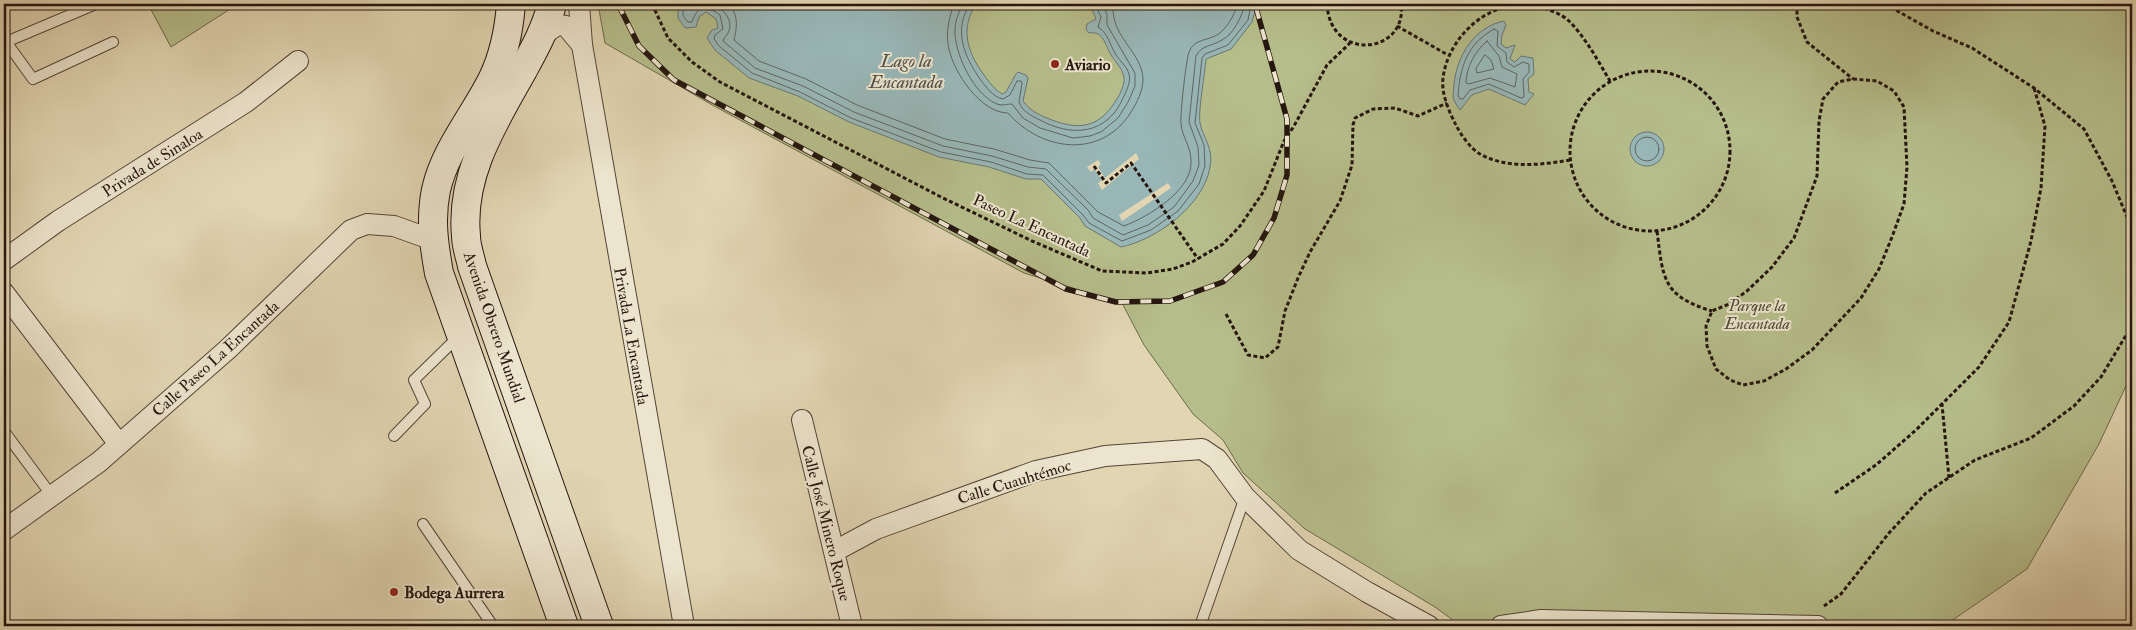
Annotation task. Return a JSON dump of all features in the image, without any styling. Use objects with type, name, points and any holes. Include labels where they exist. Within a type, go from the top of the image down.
[{"type":"main road","name":"Avenida Obrero Mundial","points":[[511,4],[508,30],[498,66],[493,78],[468,119],[446,163],[436,189],[432,220],[433,240],[439,273],[564,626]]},
{"type":"main road","name":"Avenida Obrero Mundial","points":[[552,4],[542,36],[476,160],[468,187],[466,237],[476,275],[599,626]]},
{"type":"street","name":"Privada La Encantada","points":[[579,4],[582,45],[684,626]]},
{"type":"street","points":[[542,36],[557,26],[566,26],[582,45]]},
{"type":"street","name":"Privada de Sinaloa","points":[[4,260],[58,221],[246,102],[298,61]]},
{"type":"street","name":"Calle Paseo La Encantada","points":[[4,530],[99,462],[228,349],[351,230],[367,224],[394,226],[433,240]]},
{"type":"street","points":[[4,293],[118,444]]},
{"type":"street","name":"Calle José Minero Roque","points":[[802,420],[852,626]]},
{"type":"street","name":"Calle Cuauhtémoc","points":[[835,551],[876,529],[1036,471],[1105,456],[1202,449],[1217,459],[1245,497]]},
{"type":"street","points":[[1245,497],[1299,550],[1367,592],[1429,626]]},
{"type":"street","points":[[1500,626],[1541,620],[1818,618]]},
{"type":"lane","points":[[96,4],[5,41],[34,79],[113,42]]},
{"type":"lane","points":[[394,436],[426,404],[414,380],[460,334]]},
{"type":"lane","points":[[4,431],[52,496]]},
{"type":"lane","points":[[1200,626],[1245,497]]},
{"type":"lane","points":[[423,524],[493,626]]},
{"type":"path","name":"Paseo La Encantada","points":[[652,4],[668,38],[692,62],[720,82],[939,196],[1032,241],[1102,271],[1147,273],[1173,268],[1198,259],[1223,244],[1240,226],[1264,191],[1284,141],[1327,65],[1350,43]]},
{"type":"path","points":[[1327,4],[1328,16],[1333,28],[1350,43],[1362,46],[1384,40],[1394,32],[1400,21],[1401,4]]},
{"type":"path","points":[[1570,160],[1536,166],[1506,162],[1480,154],[1462,136],[1448,111],[1443,79],[1448,55],[1463,33],[1482,17],[1497,9],[1517,4],[1542,7],[1568,20],[1589,47],[1610,81]]},
{"type":"path","points":[[1797,4],[1797,17],[1807,42],[1853,79]]},
{"type":"path","points":[[1885,4],[1933,30],[1972,48],[2034,88],[2084,129],[2112,181],[2132,229]]},
{"type":"path","points":[[1396,26],[1448,55]]},
{"type":"path","points":[[1641,70],[1659,70],[1677,74],[1693,82],[1707,94],[1718,108],[1726,125],[1730,142],[1729,162],[1725,180],[1715,198],[1702,212],[1686,223],[1668,230],[1629,229],[1611,222],[1583,196],[1574,179],[1570,160],[1570,142],[1574,124],[1582,108],[1593,94],[1610,81],[1624,74],[1641,70]]},
{"type":"path","points":[[1657,231],[1661,262],[1668,285],[1677,296],[1691,305],[1712,311],[1728,304],[1747,291],[1772,267],[1794,238],[1817,176],[1819,121],[1824,99],[1838,82],[1853,79],[1877,81],[1894,91],[1904,107],[1907,167],[1904,204],[1879,269],[1861,298],[1812,350],[1786,369],[1764,381],[1743,384],[1730,380],[1716,369],[1707,346],[1706,326],[1712,311]]},
{"type":"path","points":[[1835,493],[1876,465],[1916,430],[1979,367],[2009,322],[2031,241],[2041,188],[2045,126],[2034,88]]},
{"type":"path","points":[[1226,314],[1248,355],[1265,358],[1278,348],[1285,311],[1310,252],[1340,201],[1352,165],[1353,125],[1355,118],[1373,109],[1384,108],[1395,108],[1418,116],[1447,103]]},
{"type":"path","points":[[1094,166],[1106,183],[1131,163],[1198,259]]},
{"type":"path","points":[[1818,618],[1841,594],[1889,533],[1926,492],[1975,460],[2031,438],[2074,406],[2101,377],[2128,332],[2132,319]]},
{"type":"path","points":[[1942,404],[1949,478]]},
{"type":"green space","points":[[148,4],[238,4],[171,47]]},
{"type":"green space","name":"Parque la Encantada","points":[[598,4],[2132,4],[2132,373],[2099,444],[2027,569],[1944,626],[1461,626],[1435,607],[1305,529],[1243,473],[1223,440],[1193,414],[1144,345],[1122,303],[1024,273],[714,106],[605,43]]},
{"type":"water","name":"Lago la Encantada","points":[[678,4],[976,4],[968,22],[968,40],[973,58],[992,86],[1002,94],[1006,92],[1018,72],[1026,75],[1028,78],[1023,101],[1029,108],[1052,120],[1081,126],[1097,121],[1104,116],[1117,99],[1124,80],[1122,71],[1100,35],[1089,33],[1086,29],[1087,24],[1096,19],[1090,4],[1257,4],[1252,22],[1231,49],[1206,59],[1200,123],[1211,154],[1206,181],[1198,195],[1176,219],[1149,237],[1121,247],[1085,226],[1080,218],[1041,179],[1026,179],[989,167],[939,157],[849,122],[798,96],[749,78],[715,50],[707,38],[712,30],[718,28],[716,19],[706,12],[699,17],[696,27],[685,28],[678,18]]},
{"type":"water","points":[[1504,21],[1506,25],[1501,44],[1506,48],[1515,45],[1510,59],[1515,62],[1521,56],[1533,58],[1534,74],[1528,79],[1529,92],[1534,94],[1525,105],[1489,89],[1472,95],[1460,110],[1454,101],[1453,94],[1456,74],[1463,53],[1484,29]]},
{"type":"water","points":[[1647,132],[1659,137],[1664,149],[1659,161],[1647,166],[1635,161],[1630,149],[1635,137]]},
{"type":"pier","points":[[1136,153],[1139,159],[1102,190],[1098,183],[1102,180],[1094,169],[1091,172],[1087,167],[1098,160],[1101,164],[1098,167],[1105,178]]},
{"type":"pier","points":[[1168,183],[1171,188],[1122,221],[1119,215]]},
{"type":"railway","points":[[618,4],[639,46],[674,80],[1066,289],[1116,302],[1170,301],[1223,282],[1253,255],[1274,218],[1287,175],[1287,119],[1255,4]]},
{"type":"place","name":"Aviario","points":[[1055,64]]},
{"type":"place","name":"Bodega Aurrera","points":[[394,592]]}]
